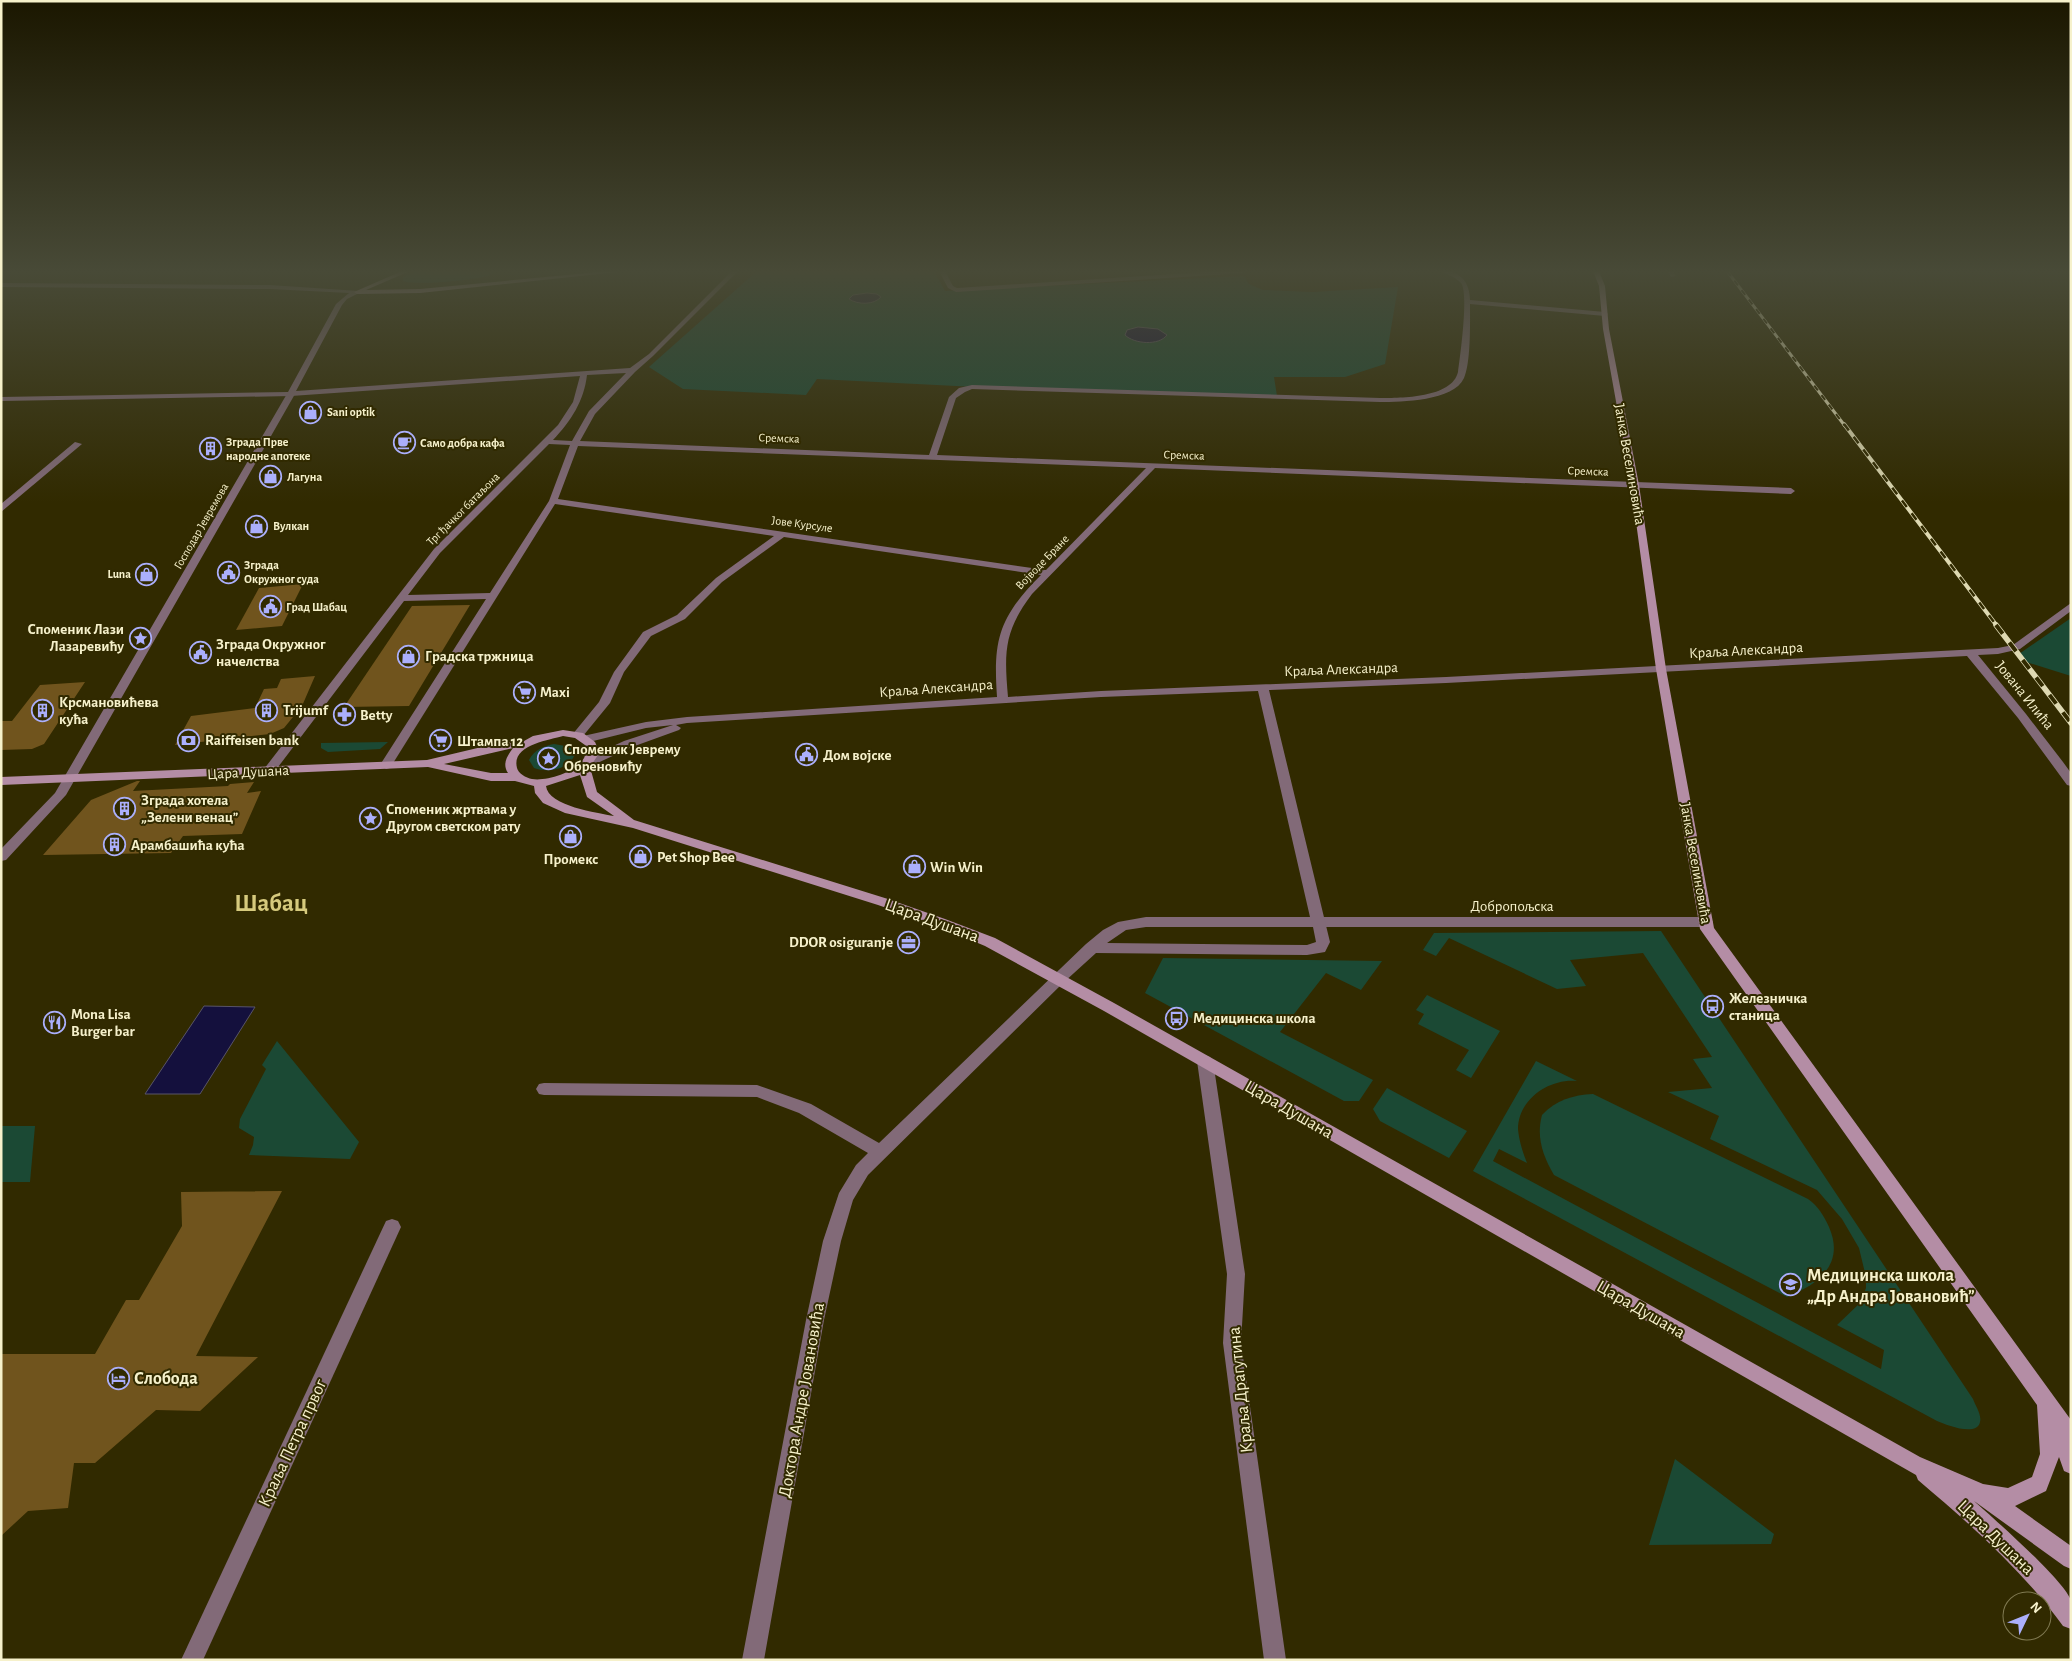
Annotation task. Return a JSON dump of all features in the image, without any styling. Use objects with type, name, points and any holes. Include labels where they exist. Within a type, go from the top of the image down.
[{"type":"main road","name":"Јанка Веселиновића","points":[[1611,349],[1636,485],[1661,669],[1707,930],[2071,1437]]},
{"type":"main road","name":"Цара Душана","points":[[1,781],[268,772],[427,764],[507,745],[523,744],[549,734],[563,733],[582,737],[592,748],[592,756],[586,765],[591,794],[614,812],[634,824]]},
{"type":"main road","points":[[517,778],[511,772],[509,766],[510,758],[523,744]]},
{"type":"main road","name":"Цара Душана","points":[[427,764],[491,777],[517,778],[526,782],[540,783],[541,794],[547,800],[557,805],[597,818],[634,824],[882,902],[990,942],[1913,1464],[1980,1493],[2071,1559]]},
{"type":"main road","points":[[540,783],[564,778],[586,765]]},
{"type":"main road","points":[[2046,1402],[2071,1464]]},
{"type":"main road","points":[[1980,1493],[2009,1498],[2039,1484],[2050,1454],[2046,1402]]},
{"type":"main road","name":"Цара Душана","points":[[1913,1464],[1992,1530],[2054,1594],[2071,1618]]},
{"type":"street","name":"Господар Јевремова","points":[[1,857],[60,795],[315,349]]},
{"type":"street","points":[[386,765],[553,501],[575,443],[592,413],[632,370],[657,349]]},
{"type":"street","points":[[932,457],[952,400],[958,392],[972,387],[1405,400],[1430,396],[1447,390],[1460,379],[1463,349]]},
{"type":"street","points":[[1,399],[290,394],[632,370]]},
{"type":"street","name":"Трг ђачког батаљона","points":[[268,772],[437,551],[563,425],[576,405],[583,384],[584,373]]},
{"type":"street","points":[[547,442],[575,443]]},
{"type":"street","name":"Сремска","points":[[575,443],[1791,491]]},
{"type":"street","points":[[1,509],[78,444]]},
{"type":"street","name":"Војводе Бране","points":[[1003,699],[1000,657],[1003,633],[1014,611],[1048,573],[1152,466]]},
{"type":"street","name":"Јове Курсуле","points":[[553,501],[1048,573]]},
{"type":"street","points":[[582,737],[604,704],[619,672],[647,634],[681,617],[719,580],[783,534]]},
{"type":"street","points":[[401,598],[494,596]]},
{"type":"street","name":"Краља Александра","points":[[582,737],[646,726],[714,718],[1003,699],[1970,653],[2016,647],[2071,606]]},
{"type":"street","name":"Јована Илића","points":[[1970,653],[2037,732],[2071,782]]},
{"type":"street","points":[[1091,948],[1314,950],[1320,948],[1323,942],[1263,687]]},
{"type":"street","name":"Краља Александра","points":[[586,765],[640,739],[714,718]]},
{"type":"street","name":"Добропољска","points":[[1058,979],[1091,948],[1116,929],[1146,922],[1706,922]]},
{"type":"street","name":"Доктора Андре Јовановића","points":[[753,1660],[815,1320],[832,1241],[845,1198],[862,1170],[1058,979]]},
{"type":"street","name":"Краља Драгутина","points":[[1205,1062],[1236,1274],[1232,1343],[1275,1660]]},
{"type":"street","points":[[544,1089],[757,1091],[772,1094],[799,1105],[880,1152]]},
{"type":"street","name":"Краља Петра првог","points":[[192,1660],[392,1227]]},
{"type":"green space","points":[[670,349],[1388,349],[1385,364],[1345,377],[1274,377],[1277,396],[996,388],[817,379],[806,395],[683,389],[649,367]]},
{"type":"green space","points":[[2071,618],[2071,676],[2026,662],[2019,654]]},
{"type":"green space","points":[[388,742],[380,749],[328,752],[321,748],[321,743]]},
{"type":"green space","points":[[554,744],[571,747],[575,754],[568,764],[552,770],[534,768],[529,760],[531,757],[540,749]]},
{"type":"green space","points":[[1661,931],[1973,1399],[1980,1416],[1978,1426],[1973,1429],[1961,1429],[1937,1421],[1473,1171],[1536,1061],[1577,1081],[1556,1083],[1546,1087],[1537,1093],[1523,1108],[1519,1118],[1518,1129],[1521,1147],[1527,1163],[1499,1149],[1493,1161],[1881,1369],[1884,1350],[1837,1325],[1860,1303],[1866,1288],[1866,1277],[1859,1248],[1842,1219],[1817,1190],[1710,1139],[1719,1116],[1668,1092],[1712,1088],[1693,1059],[1712,1057],[1643,953],[1570,960],[1586,986],[1557,989],[1449,938],[1436,956],[1423,950],[1434,933]]},
{"type":"green space","points":[[1163,958],[1382,961],[1361,990],[1326,973],[1280,1032],[1373,1080],[1359,1101],[1344,1101],[1145,993]]},
{"type":"green space","points":[[1427,995],[1500,1031],[1471,1078],[1456,1070],[1469,1050],[1418,1024],[1424,1014],[1416,1010]]},
{"type":"green space","points":[[277,1041],[359,1142],[350,1159],[249,1155],[254,1137],[239,1128],[240,1119],[266,1069],[262,1065]]},
{"type":"green space","points":[[1387,1088],[1467,1131],[1449,1158],[1380,1121],[1373,1109]]},
{"type":"green space","points":[[1593,1094],[1808,1199],[1823,1215],[1833,1240],[1834,1252],[1826,1271],[1809,1286],[1787,1297],[1554,1175],[1540,1139],[1542,1115],[1565,1099]]},
{"type":"green space","points":[[1,1126],[35,1126],[30,1182],[1,1182]]},
{"type":"green space","points":[[1675,1459],[1774,1534],[1771,1544],[1649,1545]]},
{"type":"shaded area","points":[[204,1006],[255,1007],[200,1094],[145,1094]]},
{"type":"building","name":"Град Шабац","points":[[303,584],[282,626],[236,630],[259,588]]},
{"type":"building","name":"Градска тржница","points":[[470,605],[409,706],[344,707],[412,606]]},
{"type":"building","name":"Trijumf","points":[[315,676],[302,706],[284,728],[270,734],[175,745],[191,716],[255,708],[264,689],[277,688],[281,679]]},
{"type":"building","name":"Крсмановићева кућа","points":[[85,682],[44,744],[32,749],[1,750],[1,721],[12,721],[40,685]]},
{"type":"building","name":"Зграда хотела „Зелени венац”","points":[[140,781],[133,791],[228,786],[230,784],[254,782],[247,793],[261,791],[242,834],[183,836],[171,853],[43,855],[91,800]]},
{"type":"building","name":"Слобода","points":[[282,1191],[196,1356],[258,1357],[200,1411],[156,1410],[95,1463],[74,1463],[68,1508],[28,1511],[1,1536],[1,1354],[95,1354],[126,1300],[139,1300],[182,1226],[181,1192]]},
{"type":"railway","points":[[1786,349],[1845,426]]},
{"type":"railway","points":[[1844,424],[1997,626]]},
{"type":"railway","points":[[1996,625],[2071,723]]},
{"type":"place","name":"Sani optik","points":[[311,412]]},
{"type":"place","name":"Само добра кафа","points":[[404,443]]},
{"type":"place","name":"Зграда Прве народне апотеке","points":[[210,449]]},
{"type":"place","name":"Лагуна","points":[[271,477]]},
{"type":"place","name":"Вулкан","points":[[257,526]]},
{"type":"place","name":"Зграда Окружног суда","points":[[228,572]]},
{"type":"place","name":"Luna","points":[[147,574]]},
{"type":"place","name":"Град Шабац","points":[[270,607]]},
{"type":"place","name":"Споменик Лази Лазаревићу","points":[[140,638]]},
{"type":"place","name":"Зграда Окружног начелства","points":[[200,653]]},
{"type":"place","name":"Градска тржница","points":[[409,656]]},
{"type":"place","name":"Maxi","points":[[524,692]]},
{"type":"place","name":"Trijumf","points":[[267,710]]},
{"type":"place","name":"Крсмановићева кућа","points":[[43,711]]},
{"type":"place","name":"Betty","points":[[344,715]]},
{"type":"place","name":"Raiffeisen bank","points":[[189,740]]},
{"type":"place","name":"Штампа 12","points":[[441,741]]},
{"type":"place","name":"Дом војске","points":[[807,755]]},
{"type":"place","name":"Споменик Јеврему Обреновићу","points":[[548,758]]},
{"type":"place","name":"Зграда хотела „Зелени венац”","points":[[125,809]]},
{"type":"place","name":"Споменик жртвама у Другом светском рату","points":[[370,818]]},
{"type":"place","name":"Промекс","points":[[571,836]]},
{"type":"place","name":"Арамбашића кућа","points":[[115,845]]},
{"type":"place","name":"Pet Shop Bee","points":[[641,857]]},
{"type":"place","name":"Win Win","points":[[914,867]]},
{"type":"place","name":"DDOR osiguranje","points":[[909,942]]},
{"type":"place","name":"Железничка станица","points":[[1713,1007]]},
{"type":"place","name":"Медицинска школа","points":[[1177,1018]]},
{"type":"place","name":"Mona Lisa Burger bar","points":[[55,1023]]},
{"type":"place","name":"Медицинска школа „Др Андра Јовановић”","points":[[1791,1285]]},
{"type":"place","name":"Слобода","points":[[118,1378]]},
{"type":"district","name":"Шабац","points":[[271,902]]}]
